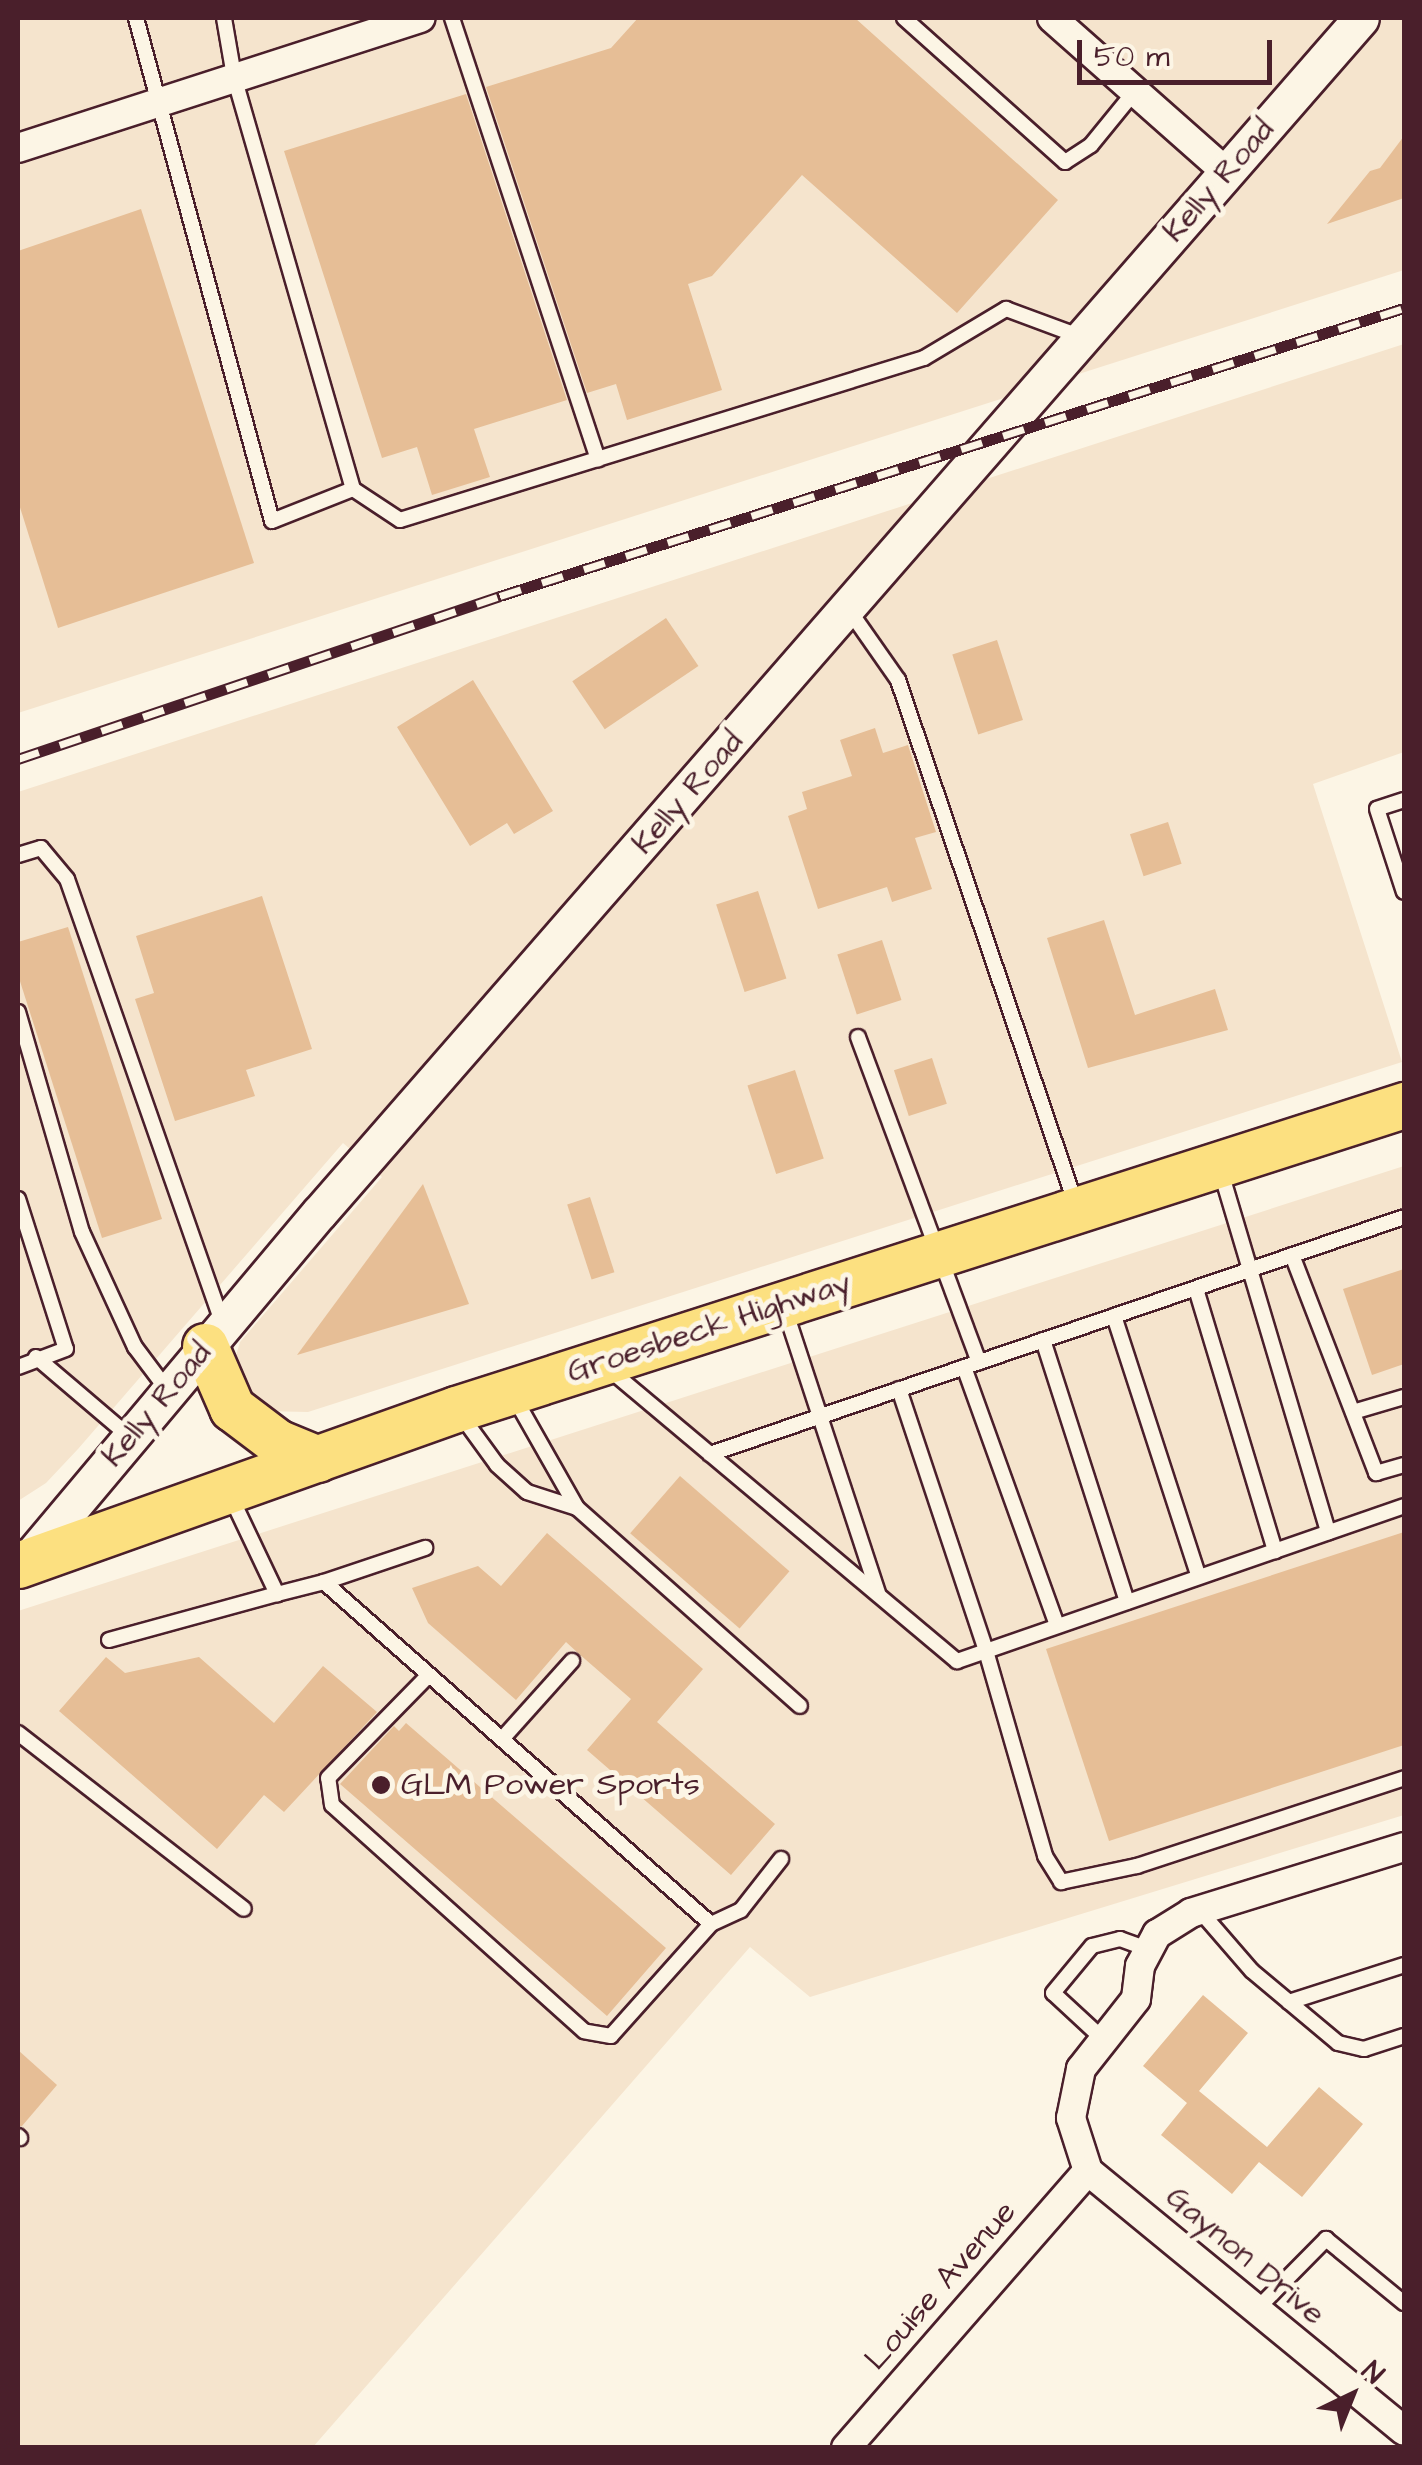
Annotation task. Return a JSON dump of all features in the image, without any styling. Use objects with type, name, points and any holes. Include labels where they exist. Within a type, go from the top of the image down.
[{"type":"main road","name":"Groesbeck Highway","points":[[20,1566],[456,1409],[1404,1105]]},
{"type":"main road","points":[[214,1336],[232,1408],[276,1442],[318,1459]]},
{"type":"street","points":[[18,148],[421,18]]},
{"type":"street","points":[[1052,18],[1226,172]]},
{"type":"street","name":"Kelly Road","points":[[20,1566],[214,1336],[850,610],[1361,18]]},
{"type":"street","points":[[1088,2171],[1073,2142],[1073,2094],[1081,2070],[1136,1999],[1148,1949],[1172,1922],[1404,1846]]},
{"type":"street","name":"Gaynon Drive","points":[[1088,2171],[1404,2432]]},
{"type":"street","name":"Louise Avenue","points":[[846,2448],[1088,2171]]},
{"type":"lane","points":[[136,18],[272,521],[353,489]]},
{"type":"lane","points":[[224,18],[234,76],[353,489],[400,520],[924,358],[1006,308],[1032,313],[1084,338]]},
{"type":"lane","points":[[452,18],[598,459]]},
{"type":"lane","points":[[904,18],[1065,162],[1090,145],[1135,91]]},
{"type":"lane","points":[[850,610],[898,680],[1078,1211]]},
{"type":"lane","points":[[1404,800],[1377,809],[1404,892]]},
{"type":"lane","points":[[18,854],[42,848],[67,880],[214,1336]]},
{"type":"lane","points":[[18,1012],[82,1232],[135,1347],[168,1392]]},
{"type":"lane","points":[[858,1037],[943,1254],[972,1364],[1057,1626]]},
{"type":"lane","points":[[1220,1166],[1246,1272],[1328,1532]]},
{"type":"lane","points":[[18,1199],[66,1348],[18,1367]]},
{"type":"lane","points":[[710,1454],[1404,1217]]},
{"type":"lane","points":[[1292,1255],[1376,1473],[1404,1465]]},
{"type":"lane","points":[[1196,1289],[1274,1551]]},
{"type":"lane","points":[[783,1304],[823,1415],[879,1596]]},
{"type":"lane","points":[[1114,1316],[1199,1577]]},
{"type":"lane","points":[[1043,1340],[1127,1602]]},
{"type":"lane","points":[[36,1357],[130,1438]]},
{"type":"lane","points":[[602,1362],[956,1661],[1404,1506]]},
{"type":"lane","points":[[899,1389],[986,1651],[1044,1856],[1061,1882],[1137,1866],[1404,1778]]},
{"type":"lane","points":[[510,1392],[577,1508],[800,1706]]},
{"type":"lane","points":[[1353,1412],[1404,1397]]},
{"type":"lane","points":[[456,1409],[497,1466],[526,1492],[577,1508]]},
{"type":"lane","points":[[228,1489],[277,1594]]},
{"type":"lane","points":[[108,1640],[324,1582],[426,1548]]},
{"type":"lane","points":[[324,1582],[711,1924]]},
{"type":"lane","points":[[502,1739],[572,1661]]},
{"type":"lane","points":[[428,1676],[328,1778],[332,1805],[370,1844],[584,2030],[612,2036],[711,1924],[741,1910],[781,1859]]},
{"type":"lane","points":[[18,1733],[244,1909]]},
{"type":"lane","points":[[1200,1911],[1289,2002],[1338,2043],[1364,2049],[1404,2036]]},
{"type":"lane","points":[[1104,2040],[1053,1994],[1092,1946],[1120,1940],[1148,1949]]},
{"type":"lane","points":[[1289,2002],[1404,1965]]},
{"type":"lane","points":[[1256,2310],[1326,2239],[1404,2304]]},
{"type":"shaded area","points":[[18,18],[1404,18],[1404,270],[18,713]]},
{"type":"shaded area","points":[[1404,344],[1404,752],[1313,784],[1402,1062],[308,1412],[263,1411],[247,1400],[234,1362],[240,1342],[382,1177],[343,1143],[78,1449],[46,1483],[18,1501],[18,792]]},
{"type":"shaded area","points":[[1404,1166],[1404,1815],[810,1997],[750,1947],[313,2447],[18,2448],[18,1611]]},
{"type":"building","points":[[638,18],[855,18],[1058,200],[957,313],[802,175],[712,276],[688,284],[722,390],[627,420],[616,384],[587,393],[486,87],[611,48]]},
{"type":"building","points":[[466,94],[567,400],[474,429],[490,477],[432,495],[417,447],[382,458],[284,151]]},
{"type":"building","points":[[1404,136],[1404,198],[1327,224],[1370,171],[1380,168]]},
{"type":"building","points":[[141,209],[254,563],[58,628],[18,501],[18,251]]},
{"type":"building","points":[[666,618],[698,666],[605,729],[572,681]]},
{"type":"building","points":[[997,640],[1023,720],[978,734],[952,655]]},
{"type":"building","points":[[473,680],[553,811],[514,834],[507,823],[470,846],[397,727]]},
{"type":"building","points":[[875,728],[883,753],[908,745],[936,832],[915,838],[932,889],[892,902],[887,887],[818,909],[788,816],[807,809],[802,792],[852,776],[840,740]]},
{"type":"building","points":[[1168,822],[1182,864],[1144,876],[1130,834]]},
{"type":"building","points":[[758,891],[786,978],[745,992],[716,905]]},
{"type":"building","points":[[262,896],[312,1049],[246,1070],[255,1096],[175,1121],[135,999],[154,993],[136,936]]},
{"type":"building","points":[[1104,920],[1135,1015],[1215,989],[1228,1030],[1088,1068],[1047,938]]},
{"type":"building","points":[[68,927],[162,1219],[102,1238],[18,975],[18,942]]},
{"type":"building","points":[[882,940],[901,1000],[857,1014],[837,955]]},
{"type":"building","points":[[932,1058],[947,1104],[909,1116],[894,1070]]},
{"type":"building","points":[[795,1070],[824,1158],[776,1174],[747,1085]]},
{"type":"building","points":[[423,1184],[469,1304],[297,1355]]},
{"type":"building","points":[[590,1197],[614,1272],[592,1280],[567,1204]]},
{"type":"building","points":[[1404,1269],[1404,1364],[1372,1375],[1343,1289]]},
{"type":"building","points":[[680,1476],[789,1571],[740,1628],[630,1533]]},
{"type":"building","points":[[1404,1532],[1404,1745],[1109,1841],[1046,1649]]},
{"type":"building","points":[[547,1533],[703,1669],[657,1722],[775,1824],[731,1875],[587,1750],[631,1699],[566,1642],[516,1700],[428,1623],[412,1588],[478,1566],[501,1586]]},
{"type":"building","points":[[106,1657],[125,1673],[199,1657],[274,1723],[323,1666],[377,1712],[284,1812],[264,1795],[217,1849],[59,1711]]},
{"type":"building","points":[[406,1723],[666,1948],[607,2016],[340,1784],[394,1726],[399,1731]]},
{"type":"building","points":[[1203,1995],[1248,2033],[1199,2091],[1267,2147],[1319,2087],[1363,2124],[1302,2197],[1259,2162],[1232,2194],[1161,2135],[1187,2103],[1143,2066]]},
{"type":"building","points":[[18,2050],[57,2085],[22,2126],[18,2126]]},
{"type":"railway","points":[[18,759],[500,596],[1404,308]]},
{"type":"place","name":"GLM Power Sports","points":[[381,1785]]}]
